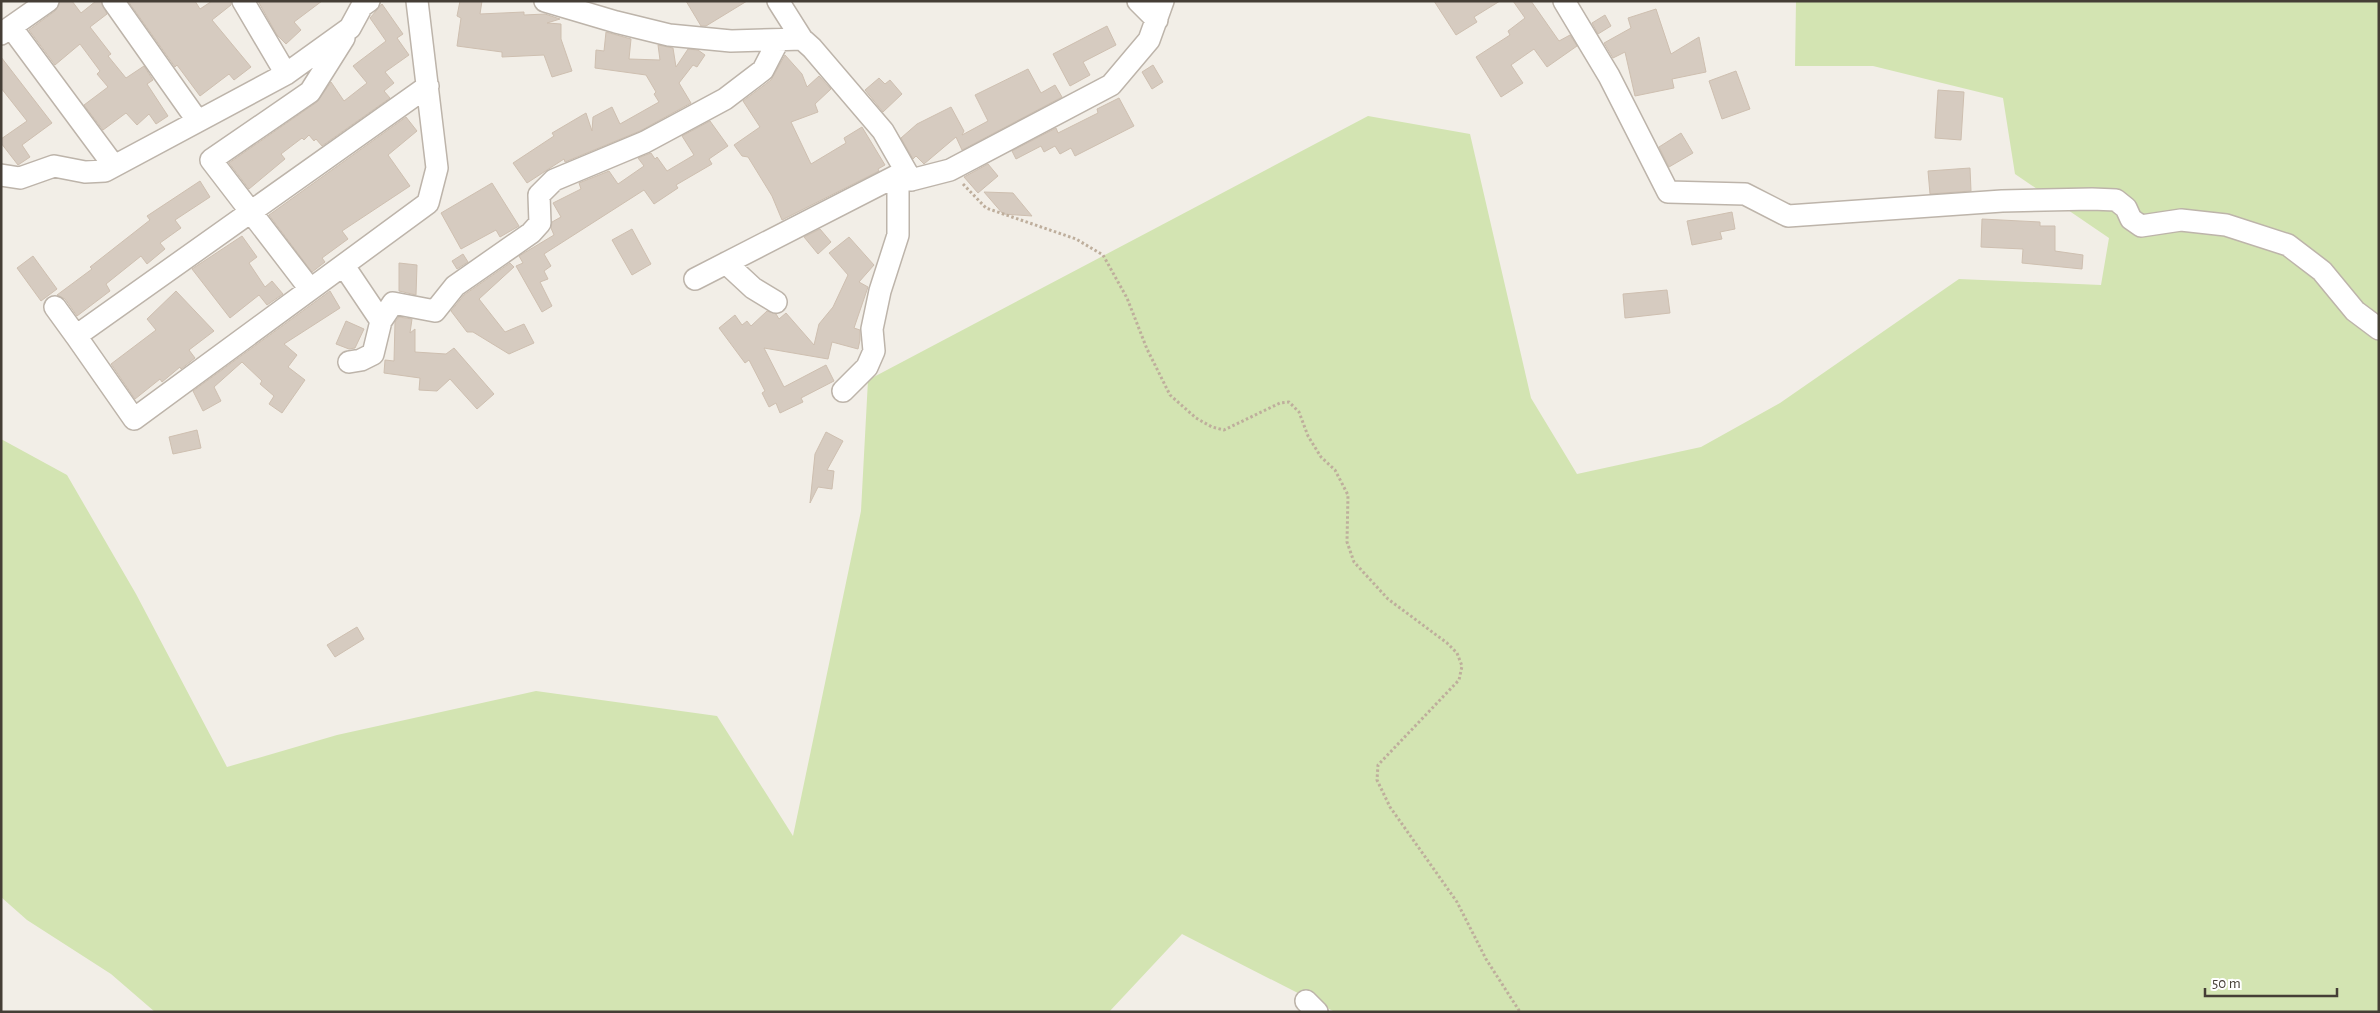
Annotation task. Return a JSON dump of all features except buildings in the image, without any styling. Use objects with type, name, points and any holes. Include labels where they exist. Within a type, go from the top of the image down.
[{"type":"street","points":[[48,1],[6,31],[114,166]]},
{"type":"street","points":[[112,1],[198,120]]},
{"type":"street","points":[[243,1],[286,74]]},
{"type":"street","points":[[310,289],[211,160],[310,92],[362,6],[369,1]]},
{"type":"street","points":[[55,307],[134,420],[428,203],[437,168],[417,1]]},
{"type":"street","points":[[545,1],[669,35],[731,40],[778,41],[802,39]]},
{"type":"street","points":[[695,279],[904,178],[950,170],[1111,85],[1150,40],[1160,11],[1138,1]]},
{"type":"street","points":[[1564,1],[1609,76],[1668,192],[1745,194],[1788,216],[2002,201],[2116,200],[2126,208],[2131,218],[2141,226],[2181,220],[2226,225],[2288,245],[2322,270],[2355,311],[2379,329]]},
{"type":"street","points":[[780,3],[802,39],[812,48],[883,131],[904,178],[898,235],[880,291],[872,328],[874,352],[867,367],[843,391]]},
{"type":"street","points":[[1,175],[20,178],[54,166],[85,172],[105,171],[286,74],[350,28]]},
{"type":"street","points":[[349,362],[361,360],[373,354],[381,321],[393,304],[435,310],[455,286],[531,233],[540,223],[539,195],[554,180],[645,142],[725,99],[763,70],[778,41]]},
{"type":"street","points":[[76,336],[428,86]]},
{"type":"street","points":[[726,263],[753,288],[776,302]]},
{"type":"street","points":[[344,266],[381,321]]},
{"type":"path","points":[[950,170],[986,208],[1076,239],[1103,255],[1127,298],[1147,349],[1170,395],[1196,418],[1212,427],[1224,430],[1280,403],[1288,402],[1299,412],[1321,457],[1335,470],[1348,495],[1347,542],[1354,562],[1388,599],[1458,653],[1462,666],[1460,680],[1378,765],[1376,780],[1390,807],[1457,902],[1486,959],[1520,1012]]},
{"type":"green space","points":[[1796,1],[2379,1],[2379,1012],[1335,1012],[1182,934],[1109,1012],[155,1012],[111,974],[27,920],[1,897],[1,439],[67,475],[136,594],[227,767],[337,735],[536,691],[717,716],[793,836],[861,511],[868,380],[1368,116],[1470,134],[1531,398],[1577,474],[1701,447],[1780,403],[1959,279],[2101,285],[2109,238],[2015,174],[2003,98],[1873,66],[1795,66]]}]
